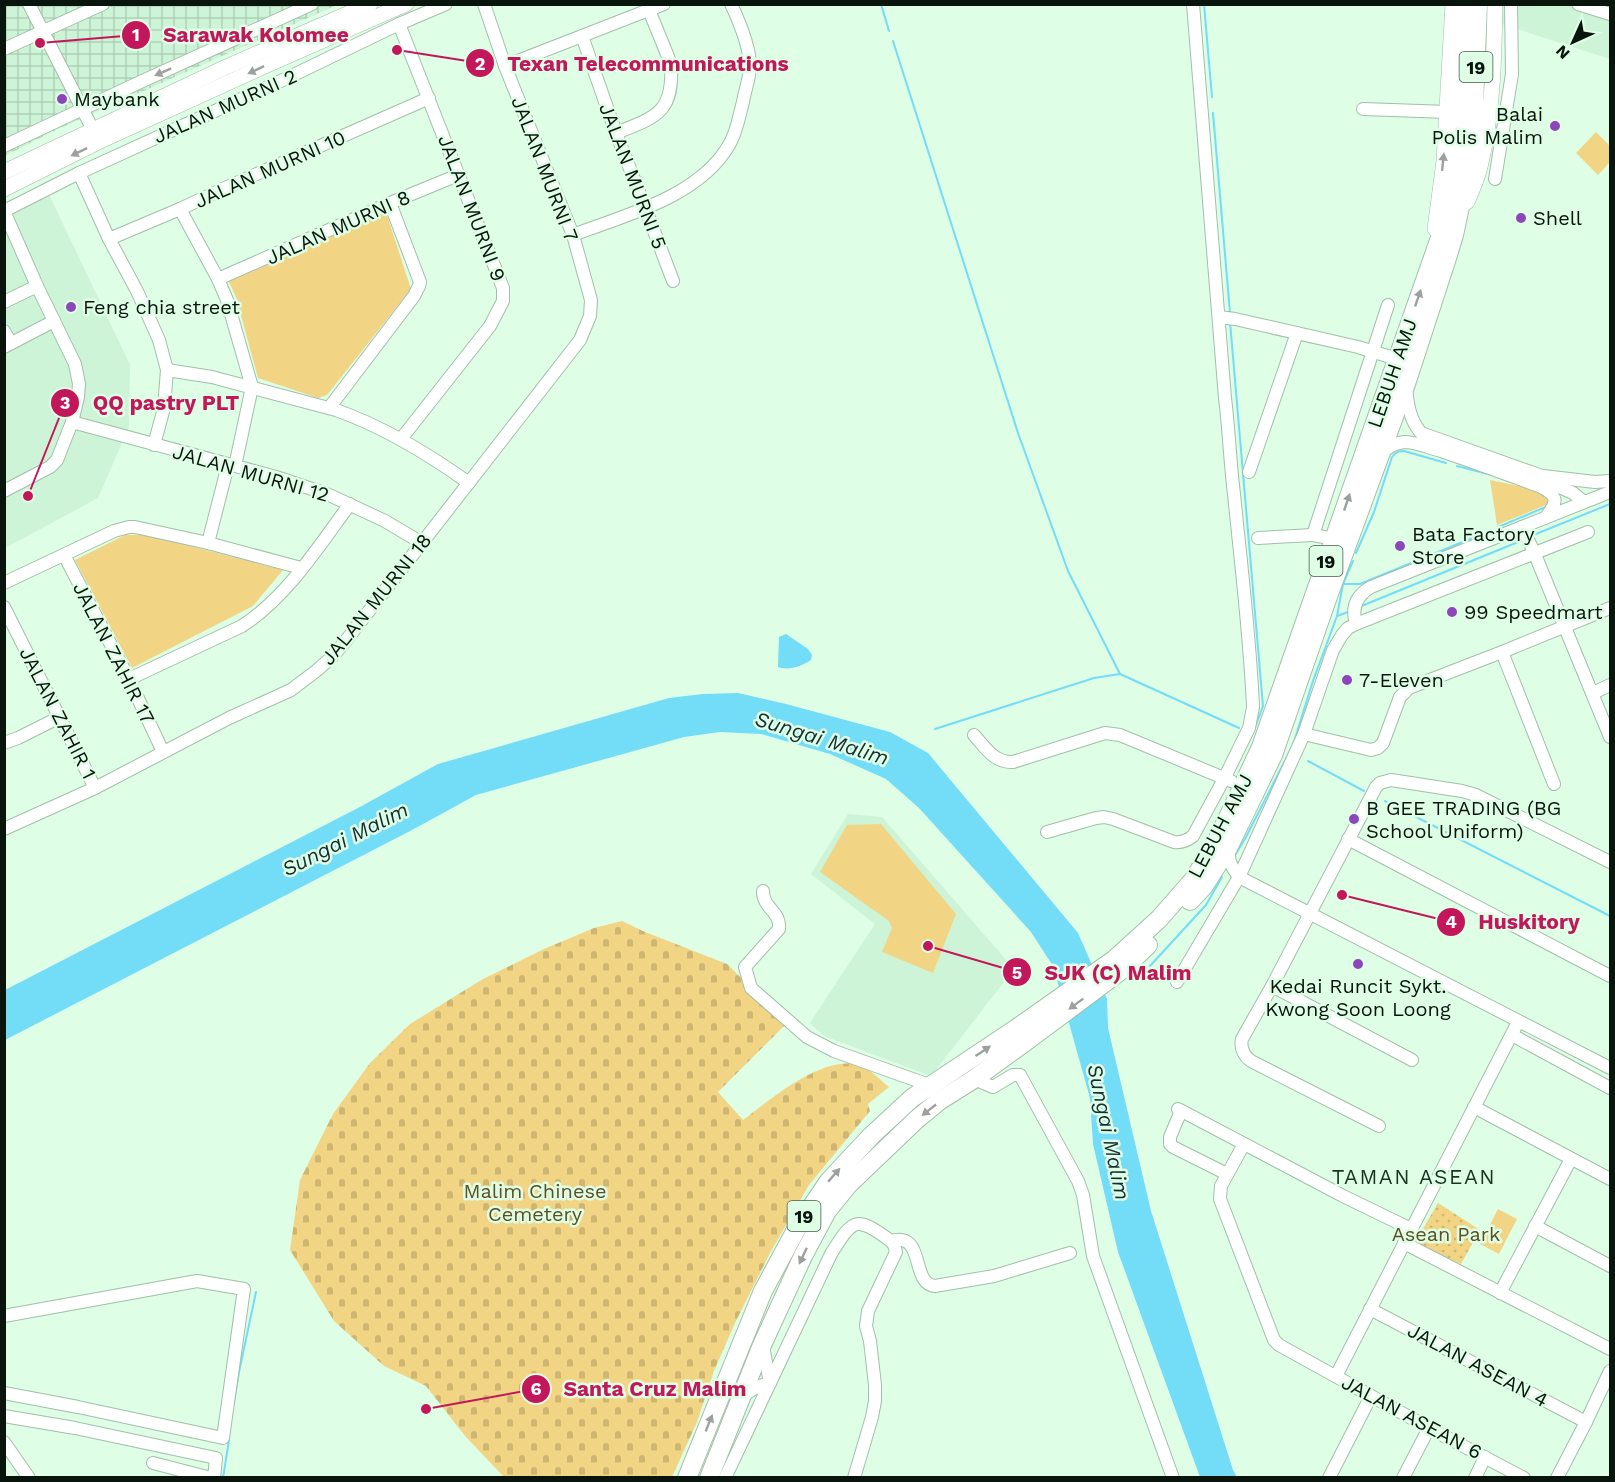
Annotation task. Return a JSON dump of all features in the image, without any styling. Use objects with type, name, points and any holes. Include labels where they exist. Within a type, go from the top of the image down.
[{"type":"highway","name":"LEBUH AMJ","points":[[1119,964],[1194,879],[1217,841],[1262,747],[1442,232],[1458,155],[1463,100],[1464,4]]},
{"type":"highway","name":"LEBUH AMJ","points":[[687,1478],[763,1291],[801,1221],[829,1181],[871,1136],[912,1098],[1022,1034],[1163,932],[1204,886],[1232,840],[1273,755],[1406,384],[1452,243],[1466,183],[1460,122],[1478,4]]},
{"type":"highway","name":"LEBUH AMJ","points":[[710,1478],[762,1345],[811,1239],[827,1211],[862,1171],[916,1120],[939,1101],[974,1079],[1022,1034]]},
{"type":"main road","points":[[4,172],[224,68],[370,4]]},
{"type":"main road","points":[[4,189],[98,142],[406,4]]},
{"type":"main road","points":[[1453,4],[1460,122]]},
{"type":"main road","points":[[1452,243],[1480,169],[1484,149],[1492,89],[1495,4]]},
{"type":"street","points":[[28,4],[93,130]]},
{"type":"street","points":[[4,49],[103,4]]},
{"type":"street","points":[[4,146],[312,4]]},
{"type":"street","name":"JALAN MURNI 2","points":[[4,211],[79,173],[446,4]]},
{"type":"street","name":"JALAN MURNI 7","points":[[484,4],[505,66],[573,235],[591,300]]},
{"type":"street","points":[[505,66],[664,4]]},
{"type":"street","points":[[573,235],[645,207],[687,187],[699,179],[729,146],[734,135],[750,68],[748,50],[731,4]]},
{"type":"street","points":[[1047,832],[1104,817],[1174,842],[1181,843],[1193,836],[1249,728],[1253,708],[1247,619],[1233,491],[1227,318],[1193,4]]},
{"type":"street","points":[[1495,179],[1512,74],[1511,4]]},
{"type":"street","points":[[1581,5],[1611,14]]},
{"type":"street","points":[[616,133],[653,118],[664,106],[669,95],[671,64],[649,10]]},
{"type":"street","name":"JALAN MURNI 9","points":[[399,24],[504,295],[489,326],[401,439]]},
{"type":"street","name":"JALAN MURNI 5","points":[[582,36],[616,133],[673,281]]},
{"type":"street","name":"JALAN MURNI 10","points":[[110,239],[429,98]]},
{"type":"street","points":[[1363,109],[1460,122]]},
{"type":"street","points":[[79,173],[155,330],[168,370],[164,408],[154,445]]},
{"type":"street","name":"JALAN MURNI 8","points":[[218,279],[458,175]]},
{"type":"street","points":[[329,408],[414,296],[419,286],[420,282],[390,203]]},
{"type":"street","points":[[180,209],[227,300],[252,387],[232,465],[208,543]]},
{"type":"street","points":[[4,211],[78,371],[79,391],[72,422],[54,465],[4,491]]},
{"type":"street","points":[[4,302],[37,286]]},
{"type":"street","name":"JALAN MURNI 18","points":[[4,829],[95,788],[229,718],[277,697],[302,682],[332,657],[576,346],[587,326],[591,300]]},
{"type":"street","points":[[1313,535],[1388,305]]},
{"type":"street","points":[[1227,318],[1358,347],[1397,359]]},
{"type":"street","points":[[4,331],[8,345],[54,321]]},
{"type":"street","points":[[1249,472],[1297,333]]},
{"type":"street","points":[[168,370],[212,377],[252,387],[365,420],[435,459],[469,483]]},
{"type":"street","points":[[1406,384],[1410,412],[1421,434],[1541,481],[1548,487],[1553,484],[1573,493],[1584,502]]},
{"type":"street","name":"JALAN MURNI 12","points":[[72,422],[232,465],[327,494],[385,521],[422,543]]},
{"type":"street","points":[[1380,457],[1384,451],[1402,442],[1541,481],[1611,481]]},
{"type":"street","points":[[1177,982],[1239,877],[1304,734],[1333,650],[1342,635],[1355,618],[1528,539],[1551,510],[1555,499],[1541,481]]},
{"type":"street","points":[[1545,518],[1611,492]]},
{"type":"street","points":[[129,680],[242,626],[254,618],[279,595],[302,568],[350,504]]},
{"type":"street","points":[[4,583],[114,531],[129,527],[208,543],[302,568]]},
{"type":"street","points":[[1355,618],[1356,600],[1371,587],[1528,539],[1588,532]]},
{"type":"street","points":[[1258,538],[1313,535],[1334,539]]},
{"type":"street","points":[[1528,539],[1611,736]]},
{"type":"street","name":"JALAN ZAHIR 17","points":[[64,555],[164,752]]},
{"type":"street","name":"JALAN ZAHIR 1","points":[[4,607],[95,788]]},
{"type":"street","points":[[1304,734],[1371,750],[1378,748],[1383,743],[1404,691],[1611,608]]},
{"type":"street","points":[[1502,652],[1554,784]]},
{"type":"street","points":[[1593,693],[1611,685]]},
{"type":"street","points":[[4,743],[60,717]]},
{"type":"street","points":[[974,735],[995,758],[1013,762],[1110,732],[1244,785]]},
{"type":"street","points":[[1379,1126],[1251,1061],[1241,1046],[1242,1039],[1376,787],[1380,783],[1391,780],[1476,795],[1611,862]]},
{"type":"street","points":[[1348,839],[1611,976]]},
{"type":"street","points":[[1232,840],[1228,859],[1239,877]]},
{"type":"street","points":[[1212,875],[1221,873],[1239,877],[1611,1068]]},
{"type":"street","points":[[763,891],[765,903],[780,923],[779,928],[745,967],[751,988],[793,1026],[817,1043],[932,1086]]},
{"type":"street","points":[[1272,986],[1412,1060]]},
{"type":"street","points":[[1334,1375],[1518,1022]]},
{"type":"street","points":[[1512,1035],[1611,1088]]},
{"type":"street","points":[[974,1079],[993,1087],[1013,1075],[1020,1075],[1078,1181],[1083,1194],[1093,1256],[1173,1478]]},
{"type":"street","points":[[1474,1107],[1611,1179]]},
{"type":"street","points":[[1227,1174],[1170,1144],[1179,1110],[1411,1229]]},
{"type":"street","name":"JALAN ASEAN 6","points":[[1244,1143],[1220,1190],[1221,1199],[1274,1340],[1279,1345],[1371,1396],[1524,1478]]},
{"type":"street","points":[[1500,1293],[1571,1159]]},
{"type":"street","points":[[725,1478],[831,1254],[852,1226],[864,1223],[891,1241],[896,1252],[868,1311],[866,1326],[875,1386],[874,1401],[872,1417],[854,1478]]},
{"type":"street","points":[[1535,1226],[1611,1266]]},
{"type":"street","points":[[891,1241],[903,1239],[907,1242],[914,1252],[924,1280],[930,1286],[994,1276],[1070,1253]]},
{"type":"street","points":[[1404,1244],[1611,1349]]},
{"type":"street","points":[[4,1316],[197,1281],[244,1289],[223,1438],[4,1393]]},
{"type":"street","name":"JALAN ASEAN 4","points":[[1370,1309],[1586,1422]]},
{"type":"street","points":[[762,1345],[770,1383]]},
{"type":"street","points":[[1557,1478],[1611,1371]]},
{"type":"street","points":[[740,1400],[750,1390],[770,1383]]},
{"type":"street","points":[[1329,1478],[1371,1396]]},
{"type":"street","points":[[75,1428],[78,1407]]},
{"type":"street","points":[[4,1416],[75,1428],[216,1458],[213,1478],[153,1463]]},
{"type":"street","points":[[1403,1478],[1429,1428]]},
{"type":"street","points":[[4,1442],[29,1478]]},
{"type":"street","points":[[1474,1478],[1485,1457]]},
{"type":"shaded area","points":[[5,5],[337,5],[56,130],[5,156]]},
{"type":"shaded area","points":[[1502,5],[1610,5],[1610,59],[1502,24]]},
{"type":"shaded area","points":[[44,184],[130,365],[129,427],[98,498],[5,548],[5,203]]},
{"type":"shaded area","points":[[848,814],[882,817],[1014,969],[931,1076],[824,1036],[810,1023],[875,924],[811,874]]},
{"type":"green space","points":[[1596,132],[1610,146],[1610,162],[1598,175],[1576,153]]},
{"type":"green space","points":[[386,212],[411,289],[327,395],[318,398],[258,378],[236,297],[228,280]]},
{"type":"green space","points":[[1490,480],[1542,491],[1549,502],[1497,525]]},
{"type":"green space","points":[[125,535],[148,535],[283,570],[253,606],[132,668],[75,560]]},
{"type":"green space","points":[[881,824],[956,914],[933,973],[882,952],[892,928],[889,921],[820,872],[847,825]]},
{"type":"green space","name":"Malim Chinese Cemetery","points":[[622,921],[727,964],[787,1023],[718,1092],[743,1120],[782,1091],[813,1072],[829,1066],[845,1064],[862,1066],[889,1087],[868,1104],[870,1111],[809,1185],[770,1253],[714,1371],[697,1422],[672,1477],[504,1477],[465,1436],[426,1386],[384,1366],[334,1321],[290,1250],[300,1180],[333,1114],[370,1063],[410,1024],[483,979],[544,949],[594,928]]},
{"type":"green space","name":"Asean Park","points":[[1438,1203],[1480,1230],[1461,1264],[1414,1244]]},
{"type":"green space","points":[[1498,1209],[1517,1219],[1499,1254],[1480,1244]]},
{"type":"water","points":[[786,634],[808,649],[812,655],[811,660],[795,667],[778,667],[779,637]]},
{"type":"water","name":"Sungai Malim","points":[[738,693],[890,732],[928,753],[1078,933],[1107,999],[1108,1028],[1151,1211],[1237,1477],[1200,1477],[1118,1252],[1093,1144],[1090,1098],[1053,966],[1031,932],[919,808],[886,779],[830,754],[761,734],[720,732],[684,737],[476,795],[5,1040],[5,990],[358,808],[438,764],[669,698]]},
{"type":"waterway","points":[[881,4],[889,31]]},
{"type":"waterway","points":[[1204,4],[1212,97]]},
{"type":"waterway","points":[[893,41],[1018,433],[1068,571],[1120,674]]},
{"type":"waterway","points":[[1213,113],[1230,313]]},
{"type":"waterway","points":[[1230,322],[1263,706],[1256,725]]},
{"type":"waterway","points":[[1356,553],[1374,512],[1392,457],[1404,451],[1446,463]]},
{"type":"waterway","points":[[1457,466],[1492,475]]},
{"type":"waterway","points":[[1531,536],[1610,504]]},
{"type":"waterway","points":[[1498,527],[1548,506]]},
{"type":"waterway","points":[[1343,584],[1360,584],[1487,532]]},
{"type":"waterway","points":[[1359,607],[1523,540]]},
{"type":"waterway","points":[[1234,857],[1293,745],[1337,616],[1343,584],[1353,561]]},
{"type":"waterway","points":[[1337,616],[1351,611]]},
{"type":"waterway","points":[[935,729],[1094,678],[1120,674],[1239,728]]},
{"type":"waterway","points":[[1308,761],[1364,791]]},
{"type":"waterway","points":[[1385,801],[1610,916]]},
{"type":"waterway","points":[[1150,966],[1206,905],[1222,877]]},
{"type":"waterway","points":[[233,1407],[256,1292]]},
{"type":"waterway","points":[[223,1478],[229,1440]]},
{"type":"place","name":"Sarawak Kolomee","points":[[40,43]]},
{"type":"place","name":"Texan Telecommunications","points":[[397,50]]},
{"type":"place","name":"Maybank","points":[[62,99]]},
{"type":"place","name":"Balai Polis Malim","points":[[1555,126]]},
{"type":"place","name":"Shell","points":[[1521,218]]},
{"type":"place","name":"Feng chia street","points":[[71,307]]},
{"type":"place","name":"QQ pastry PLT","points":[[28,496]]},
{"type":"place","name":"Bata Factory Store","points":[[1400,546]]},
{"type":"place","name":"99 Speedmart","points":[[1452,612]]},
{"type":"place","name":"7-Eleven","points":[[1347,680]]},
{"type":"place","name":"B GEE TRADING (BG School Uniform)","points":[[1354,819]]},
{"type":"place","name":"Huskitory","points":[[1342,895]]},
{"type":"place","name":"SJK (C) Malim","points":[[928,946]]},
{"type":"place","name":"Kedai Runcit Sykt. Kwong Soon Loong","points":[[1358,964]]},
{"type":"place","name":"Santa Cruz Malim","points":[[426,1409]]},
{"type":"district","name":"TAMAN ASEAN","points":[[1414,1176]]}]
